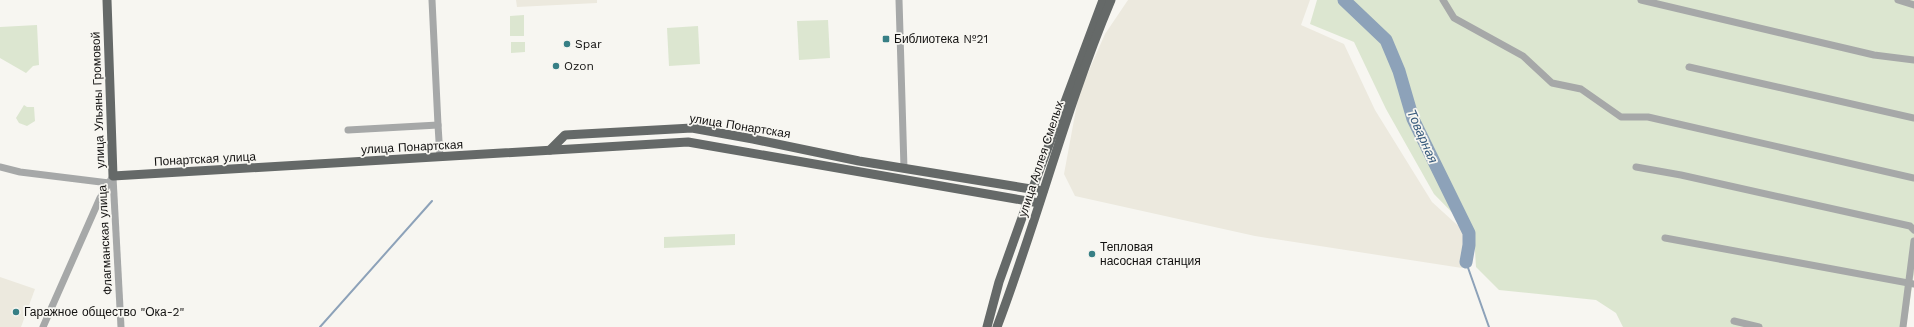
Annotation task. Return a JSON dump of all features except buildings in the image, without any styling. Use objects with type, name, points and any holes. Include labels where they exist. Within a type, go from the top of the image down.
[{"type":"main road","name":"улица Ульяны Громовой","points":[[107,0],[111,180]]},
{"type":"main road","points":[[987,327],[999,282],[1103,0]]},
{"type":"main road","name":"улица Аллея Смелых","points":[[997,327],[1013,284],[1078,82],[1111,0]]},
{"type":"main road","name":"улица Понартская","points":[[565,135],[692,128],[753,138],[860,161],[1043,191]]},
{"type":"main road","points":[[565,135],[566,149]]},
{"type":"main road","points":[[550,150],[565,135]]},
{"type":"main road","name":"улица Понартская","points":[[300,166],[688,142],[1039,203]]},
{"type":"main road","points":[[858,172],[860,161]]},
{"type":"main road","name":"Понартская улица","points":[[111,180],[300,166]]},
{"type":"street","points":[[432,0],[440,157]]},
{"type":"street","points":[[899,0],[904,168]]},
{"type":"street","points":[[1443,0],[1454,18],[1523,56],[1552,83],[1581,89],[1621,117],[1648,117],[1914,178]]},
{"type":"street","points":[[1641,0],[1874,55],[1914,60]]},
{"type":"street","points":[[1898,0],[1914,4]]},
{"type":"street","points":[[1689,67],[1914,118]]},
{"type":"street","points":[[348,130],[438,125]]},
{"type":"street","name":"Понартская улица","points":[[0,167],[20,172],[111,180]]},
{"type":"street","points":[[1636,167],[1688,176],[1872,217],[1910,226],[1914,230]]},
{"type":"street","name":"улица Ульяны Громовой","points":[[44,327],[100,198],[111,180]]},
{"type":"street","name":"Флагманская улица","points":[[111,180],[121,327]]},
{"type":"street","points":[[1665,238],[1912,283]]},
{"type":"street","points":[[1903,327],[1912,283],[1914,241]]},
{"type":"street","points":[[1734,321],[1760,327]]},
{"type":"shaded area","points":[[516,0],[597,0],[597,3],[517,7]]},
{"type":"shaded area","points":[[1128,0],[1310,0],[1301,25],[1344,44],[1375,110],[1432,202],[1465,232],[1462,268],[1255,236],[1075,196],[1064,174],[1079,93],[1105,34]]},
{"type":"shaded area","points":[[0,277],[35,289],[21,327],[0,327]]},
{"type":"green space","points":[[1317,0],[1914,0],[1914,274],[1906,327],[1623,327],[1616,313],[1596,300],[1499,290],[1476,267],[1474,235],[1434,194],[1386,109],[1354,42],[1310,24]]},
{"type":"green space","points":[[524,15],[524,36],[510,36],[510,16]]},
{"type":"green space","points":[[828,20],[830,58],[799,60],[797,21]]},
{"type":"green space","points":[[37,25],[39,65],[33,66],[26,73],[0,58],[0,27]]},
{"type":"green space","points":[[698,26],[700,64],[669,66],[667,28]]},
{"type":"green space","points":[[511,42],[525,42],[525,52],[511,53]]},
{"type":"green space","points":[[24,105],[27,107],[34,107],[35,121],[27,126],[19,123],[16,118]]},
{"type":"green space","points":[[735,234],[735,245],[664,248],[664,237]]},
{"type":"waterway","name":"Товарная","points":[[1344,0],[1386,40],[1399,71],[1413,119],[1469,233],[1469,245],[1466,262]]},
{"type":"waterway","points":[[320,327],[432,201]]},
{"type":"waterway","points":[[1466,262],[1489,327]]},
{"type":"place","name":"Библиотека №21","points":[[886,39]]},
{"type":"place","name":"Spar","points":[[567,44]]},
{"type":"place","name":"Ozon","points":[[556,66]]},
{"type":"place","name":"Тепловая насосная станция","points":[[1092,254]]},
{"type":"place","name":"Гаражное общество \"Ока-2\"","points":[[16,312]]}]
